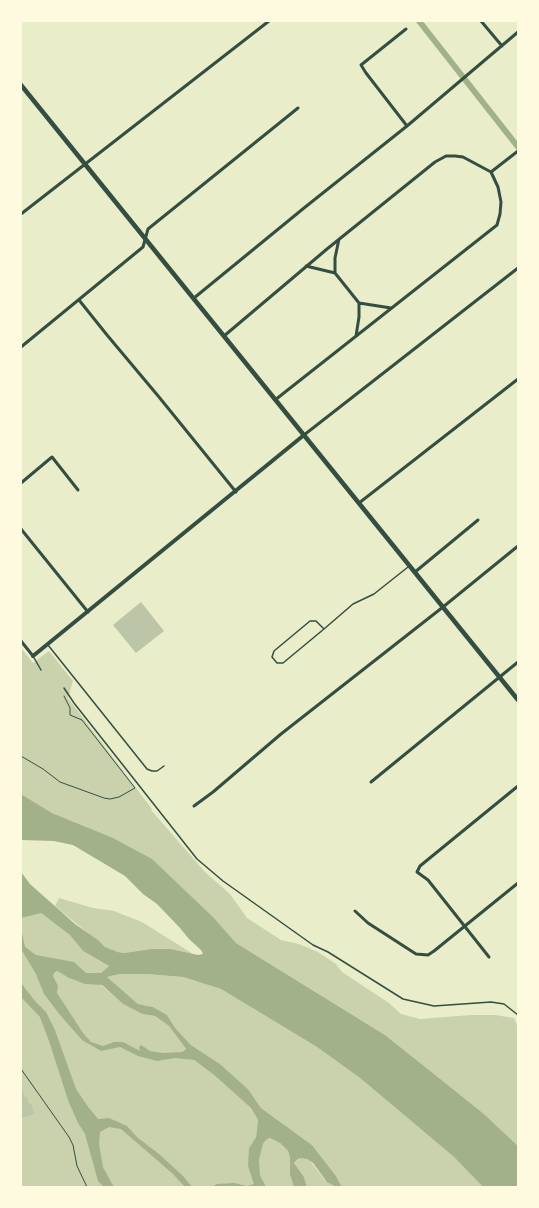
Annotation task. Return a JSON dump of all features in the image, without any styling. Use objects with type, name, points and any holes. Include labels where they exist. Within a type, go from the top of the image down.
[{"type":"main road","points":[[21,85],[518,700]]},
{"type":"street","points":[[21,214],[269,21]]},
{"type":"street","points":[[481,21],[502,46]]},
{"type":"street","points":[[406,29],[361,65],[407,126]]},
{"type":"street","points":[[194,298],[407,126],[518,32]]},
{"type":"street","points":[[21,347],[143,247],[148,230],[298,108]]},
{"type":"street","points":[[491,172],[518,150]]},
{"type":"street","points":[[224,336],[306,266],[435,162],[446,156],[463,157],[491,172],[498,187],[501,202],[497,225],[275,400]]},
{"type":"street","points":[[339,239],[335,258],[335,272],[359,303],[359,317],[356,336]]},
{"type":"street","points":[[306,266],[335,272]]},
{"type":"street","points":[[21,641],[33,656],[48,645],[304,435],[518,268]]},
{"type":"street","points":[[79,300],[236,492]]},
{"type":"street","points":[[359,303],[391,308]]},
{"type":"street","points":[[360,503],[518,378]]},
{"type":"street","points":[[21,483],[52,457],[78,490]]},
{"type":"street","points":[[415,572],[478,520]]},
{"type":"street","points":[[21,529],[88,612]]},
{"type":"street","points":[[194,806],[213,792],[280,734],[443,607],[518,546]]},
{"type":"street","points":[[371,782],[518,662]]},
{"type":"street","points":[[489,956],[428,880],[417,872],[420,866],[518,786]]},
{"type":"street","points":[[355,910],[368,923],[416,954],[423,956],[434,951],[518,883]]},
{"type":"lane","points":[[324,629],[316,621],[310,621],[274,651],[272,657],[277,663],[283,663],[324,629],[353,604],[374,594],[410,566]]},
{"type":"lane","points":[[48,645],[147,768],[152,771],[157,771],[164,766]]},
{"type":"lane","points":[[33,656],[41,670]]},
{"type":"lane","points":[[64,688],[78,708],[197,859],[223,881],[313,944],[403,999],[434,1006],[491,1002],[504,1004],[518,1015]]},
{"type":"path","points":[[21,756],[43,769],[60,782],[104,798],[114,799],[135,788],[82,720],[70,715],[70,708],[64,696]]},
{"type":"path","points":[[21,1069],[69,1137],[73,1145],[77,1166],[86,1187]]},
{"type":"shaded area","points":[[21,648],[33,663],[49,651],[73,681],[68,698],[152,809],[151,810],[205,872],[230,894],[247,918],[281,940],[299,944],[318,952],[336,964],[342,972],[389,1003],[401,1014],[420,1019],[471,1015],[495,1015],[514,1018],[518,1028],[518,1146],[484,1114],[385,1035],[236,943],[215,919],[111,837],[52,813],[21,794]]},
{"type":"shaded area","points":[[21,794],[52,813],[111,837],[152,859],[215,919],[236,943],[385,1035],[484,1114],[518,1146],[518,1187],[483,1187],[454,1157],[360,1078],[317,1047],[221,989],[183,977],[146,974],[120,974],[107,977],[138,1004],[153,1007],[167,1015],[176,1029],[191,1045],[220,1064],[248,1089],[261,1108],[312,1145],[336,1176],[342,1187],[336,1187],[327,1182],[313,1163],[302,1158],[298,1159],[294,1163],[304,1177],[307,1187],[294,1187],[290,1175],[290,1158],[288,1151],[280,1143],[270,1138],[263,1144],[259,1160],[260,1175],[266,1187],[212,1187],[217,1184],[234,1183],[247,1186],[254,1184],[248,1166],[249,1148],[256,1137],[258,1120],[251,1108],[214,1075],[194,1060],[175,1058],[157,1061],[138,1056],[120,1047],[101,1051],[82,1040],[44,994],[36,974],[21,949],[21,928],[25,947],[36,955],[74,962],[86,973],[101,973],[109,966],[83,951],[70,935],[41,913],[21,918],[21,872],[30,884],[75,924],[98,940],[105,947],[124,953],[151,949],[171,949],[198,955],[203,954],[201,950],[157,904],[143,894],[125,876],[73,845],[54,841],[21,840]],"holes":[[[57,971],[85,984],[102,985],[123,1004],[142,1014],[155,1016],[169,1026],[186,1049],[182,1052],[163,1053],[150,1051],[141,1045],[139,1047],[140,1051],[123,1042],[114,1042],[103,1046],[91,1042],[83,1033],[57,993],[58,986],[53,976]]]},
{"type":"shaded area","points":[[59,898],[93,908],[114,911],[142,922],[193,954],[171,949],[151,949],[124,953],[105,947],[55,906]]},
{"type":"shaded area","points":[[21,904],[41,913],[71,935],[83,951],[109,966],[101,973],[91,973],[94,979],[123,1004],[142,1014],[155,1016],[169,1026],[186,1049],[179,1052],[186,1059],[194,1060],[214,1075],[251,1108],[258,1120],[256,1137],[249,1148],[259,1187],[21,1187]]},
{"type":"shaded area","points":[[120,974],[146,974],[183,977],[221,989],[317,1047],[360,1078],[454,1157],[483,1187],[342,1187],[336,1176],[312,1145],[261,1108],[248,1089],[220,1064],[191,1045],[176,1029],[167,1015],[153,1007],[138,1004],[106,977]]},
{"type":"shaded area","points":[[21,983],[46,1012],[55,1030],[76,1089],[98,1119],[109,1118],[127,1126],[138,1138],[159,1154],[183,1176],[192,1187],[185,1187],[173,1174],[121,1129],[109,1127],[100,1132],[99,1144],[103,1167],[115,1187],[104,1187],[98,1181],[85,1134],[78,1123],[68,1100],[40,1017],[21,997]]},
{"type":"shaded area","points":[[270,1138],[280,1143],[288,1151],[290,1158],[290,1175],[294,1187],[266,1187],[262,1180],[259,1172],[259,1160],[263,1144]]},
{"type":"shaded area","points":[[300,1158],[305,1158],[310,1161],[325,1180],[336,1187],[307,1187],[304,1177],[294,1163]]},
{"type":"building","points":[[141,602],[164,631],[136,653],[113,625]]},
{"type":"building","points":[[21,1085],[25,1098],[27,1097],[29,1104],[31,1103],[34,1114],[21,1118]]},
{"type":"waterway","points":[[419,21],[518,147]]}]
